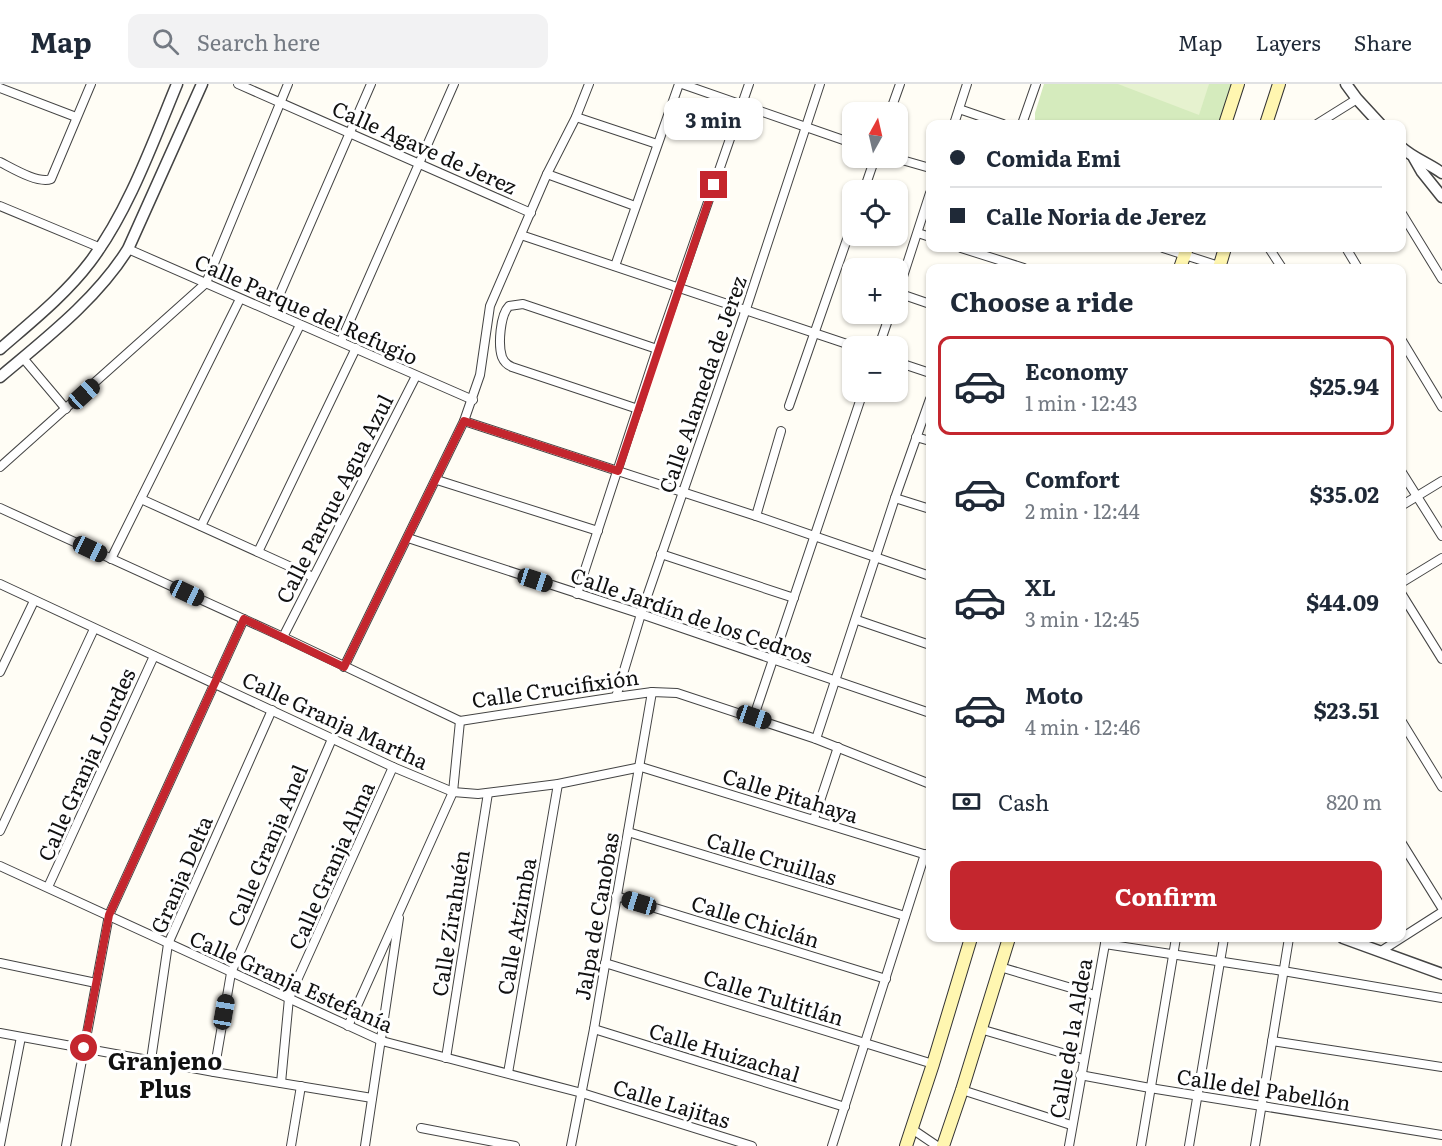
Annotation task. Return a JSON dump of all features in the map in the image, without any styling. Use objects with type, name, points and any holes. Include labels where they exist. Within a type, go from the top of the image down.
[{"type":"main road","points":[[1226,120],[1238,84]]},
{"type":"main road","points":[[1267,120],[1279,84]]},
{"type":"main road","points":[[906,1146],[970,942]]},
{"type":"main road","points":[[943,1146],[1008,942]]},
{"type":"street","points":[[0,162],[38,179],[47,181],[54,175],[91,84]]},
{"type":"street","points":[[0,349],[75,280],[100,248],[145,162],[177,84]]},
{"type":"street","points":[[0,377],[88,299],[107,279],[128,249],[202,84]]},
{"type":"street","name":"Calle Agave de Jerez","points":[[238,84],[531,213]]},
{"type":"street","points":[[0,467],[206,283],[288,84]]},
{"type":"street","points":[[272,312],[371,84]]},
{"type":"street","points":[[341,341],[454,84]]},
{"type":"street","points":[[344,667],[464,421],[483,360],[486,322],[490,306],[547,174],[590,84]]},
{"type":"street","points":[[615,266],[680,84],[842,140]]},
{"type":"street","points":[[577,594],[657,349],[749,84]]},
{"type":"street","name":"Calle Alameda de Jerez","points":[[616,697],[640,614],[746,309],[820,84]]},
{"type":"street","points":[[894,102],[900,84]]},
{"type":"street","points":[[955,120],[967,84]]},
{"type":"street","points":[[1023,120],[1036,84]]},
{"type":"street","points":[[1346,84],[1376,120]]},
{"type":"street","points":[[0,88],[76,117]]},
{"type":"street","points":[[1323,120],[1357,99]]},
{"type":"street","points":[[959,109],[991,120]]},
{"type":"street","points":[[576,117],[657,144]]},
{"type":"street","points":[[1406,151],[1442,173]]},
{"type":"street","points":[[1414,158],[1442,197]]},
{"type":"street","points":[[908,162],[926,167]]},
{"type":"street","points":[[547,174],[635,206]]},
{"type":"street","points":[[0,206],[100,248]]},
{"type":"street","points":[[908,262],[926,206]]},
{"type":"street","points":[[1406,220],[1442,279]]},
{"type":"street","points":[[918,233],[926,236]]},
{"type":"street","points":[[521,235],[842,343]]},
{"type":"street","points":[[789,406],[845,246]]},
{"type":"street","name":"Calle Parque del Refugio","points":[[128,249],[472,400]]},
{"type":"street","points":[[974,252],[1011,264]]},
{"type":"street","points":[[1188,252],[1213,264]]},
{"type":"street","points":[[908,297],[926,303]]},
{"type":"street","points":[[111,559],[240,299]]},
{"type":"street","points":[[638,409],[512,368],[502,358],[502,317],[509,306],[523,304],[657,349]]},
{"type":"street","points":[[201,526],[300,325]]},
{"type":"street","points":[[1406,347],[1442,407]]},
{"type":"street","points":[[258,552],[356,348]]},
{"type":"street","points":[[23,358],[66,409]]},
{"type":"street","points":[[908,366],[926,372]]},
{"type":"street","name":"Calle Parque Agua Azul","points":[[283,637],[416,376]]},
{"type":"street","points":[[754,717],[860,402]]},
{"type":"street","points":[[816,739],[926,410]]},
{"type":"street","points":[[464,421],[756,516],[814,538],[926,575]]},
{"type":"street","points":[[756,516],[781,431]]},
{"type":"street","points":[[916,437],[926,440]]},
{"type":"street","points":[[1406,479],[1442,537]]},
{"type":"street","points":[[437,480],[598,531]]},
{"type":"street","points":[[1406,503],[1442,481]]},
{"type":"street","points":[[895,498],[926,508]]},
{"type":"street","points":[[141,499],[313,577]]},
{"type":"street","name":"Calle Crucifixión","points":[[1,511],[244,619],[460,721],[652,692],[677,693],[816,739],[926,782]]},
{"type":"street","name":"Calle Jardín de los Cedros","points":[[408,538],[926,712]]},
{"type":"street","points":[[662,554],[794,598]]},
{"type":"street","points":[[1406,580],[1442,558]]},
{"type":"street","name":"Calle Granja Martha","points":[[0,584],[332,739],[453,792],[488,793],[558,784],[641,767]]},
{"type":"street","points":[[0,672],[34,601]]},
{"type":"street","points":[[1406,601],[1442,659]]},
{"type":"street","points":[[66,1146],[109,915],[244,619]]},
{"type":"street","points":[[857,620],[926,644]]},
{"type":"street","points":[[0,831],[93,629]]},
{"type":"street","name":"Calle Granja Lourdes","points":[[48,888],[154,656]]},
{"type":"street","name":"Jalpa de Canobas","points":[[571,1146],[641,767],[652,692]]},
{"type":"street","name":"Granja Delta","points":[[151,1060],[168,944],[272,710]]},
{"type":"street","points":[[348,1026],[453,792],[460,721]]},
{"type":"street","points":[[1406,728],[1442,787]]},
{"type":"street","name":"Calle Granja Anel","points":[[214,1072],[231,973],[332,739]]},
{"type":"street","points":[[814,819],[838,747]]},
{"type":"street","name":"Calle Granja Alma","points":[[281,1083],[290,998],[393,767]]},
{"type":"street","name":"Calle Pitahaya","points":[[641,767],[926,854]]},
{"type":"street","name":"Calle Atzimba","points":[[508,1073],[558,784]]},
{"type":"street","name":"Calle Zirahuén","points":[[446,1058],[488,793]]},
{"type":"street","name":"Calle Cruillas","points":[[628,832],[905,916]]},
{"type":"street","points":[[1406,850],[1442,910],[1406,934]]},
{"type":"street","points":[[832,1146],[905,916],[926,860]]},
{"type":"street","name":"Calle Granja Estefanía","points":[[0,866],[382,1041],[582,1093]]},
{"type":"street","name":"Calle Chiclán","points":[[616,896],[886,979]]},
{"type":"street","points":[[365,1146],[400,907]]},
{"type":"street","name":"Calle de la Aldea","points":[[1068,1146],[1105,942]]},
{"type":"street","points":[[1110,942],[1442,998]]},
{"type":"street","points":[[1141,1146],[1175,942]]},
{"type":"street","points":[[1189,1146],[1223,942]]},
{"type":"street","points":[[1255,1146],[1288,942]]},
{"type":"street","points":[[1355,942],[1442,974]]},
{"type":"street","points":[[1381,951],[1394,942]]},
{"type":"street","points":[[0,963],[96,982]]},
{"type":"street","name":"Calle Tultitlán","points":[[605,963],[933,1064]]},
{"type":"street","points":[[1000,967],[1095,995]]},
{"type":"street","name":"Calle Huizachal","points":[[594,1029],[845,1107]]},
{"type":"street","points":[[980,1029],[1083,1059]]},
{"type":"street","points":[[0,1033],[372,1098]]},
{"type":"street","points":[[0,1145],[21,1037]]},
{"type":"street","points":[[1272,1041],[1442,1067]]},
{"type":"street","name":"Calle del Pabellón","points":[[1080,1075],[1442,1135]]},
{"type":"street","points":[[291,1146],[301,1086]]},
{"type":"street","points":[[962,1090],[1071,1125]]},
{"type":"street","name":"Calle Lajitas","points":[[582,1093],[752,1146]]},
{"type":"street","points":[[421,1128],[515,1146]]},
{"type":"street","points":[[912,1129],[937,1146]]},
{"type":"green space","points":[[1044,84],[1232,84],[1220,120],[1035,120]]},
{"type":"green space","points":[[1118,84],[1209,84],[1199,115]]},
{"type":"district","name":"Granjeno Plus","points":[[165,1073]]},
{"type":"route","points":[[84,1048],[109,915],[244,619],[344,667],[464,421],[618,471],[657,349],[714,185]]}]
